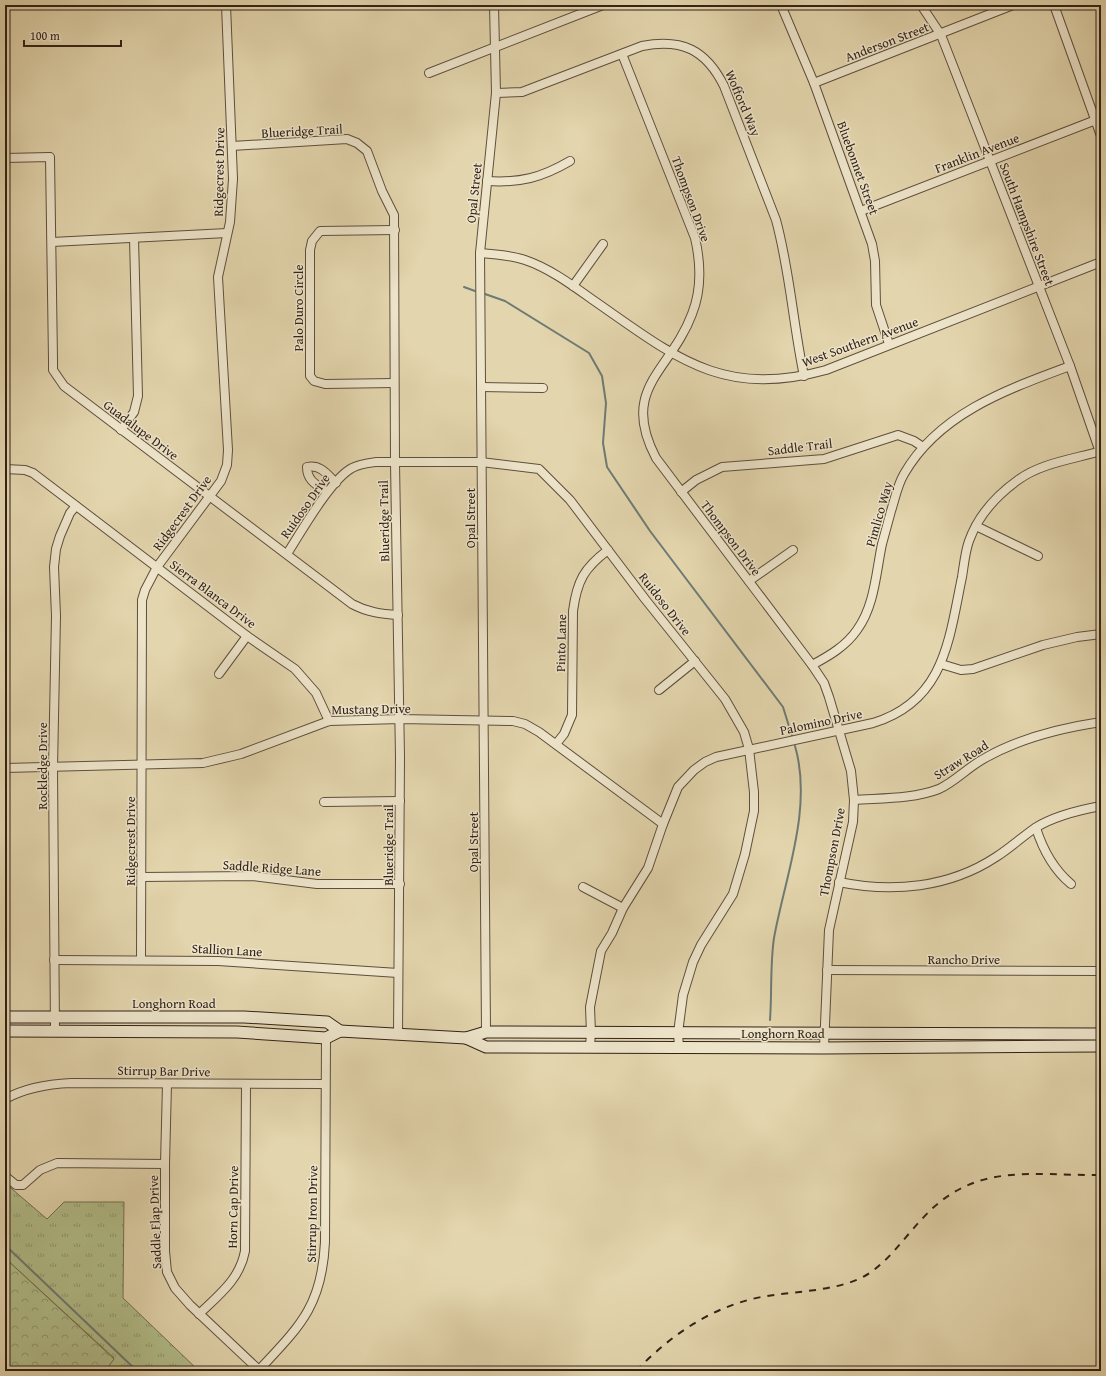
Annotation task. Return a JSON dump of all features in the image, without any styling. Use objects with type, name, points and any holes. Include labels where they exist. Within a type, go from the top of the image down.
[{"type":"main road","name":"Longhorn Road","points":[[5,1017],[244,1017],[327,1022],[340,1031],[466,1038],[486,1032],[591,1034],[1097,1034]]},
{"type":"main road","points":[[5,1031],[237,1032],[326,1038],[340,1031]]},
{"type":"main road","points":[[1097,1034],[1097,1046]]},
{"type":"main road","name":"Longhorn Road","points":[[466,1038],[486,1047],[590,1046],[824,1048],[1097,1046]]},
{"type":"street","name":"Ridgecrest Drive","points":[[141,960],[142,766],[140,613],[144,590],[157,567],[221,481],[226,465],[228,450],[218,277],[230,222],[233,186],[226,5]]},
{"type":"street","name":"Opal Street","points":[[486,1032],[480,253],[496,92],[494,5]]},
{"type":"street","points":[[429,73],[603,5]]},
{"type":"street","name":"Bluebonnet Street","points":[[781,5],[814,83],[872,244],[875,260],[876,305],[889,344]]},
{"type":"street","name":"South Hampshire Street","points":[[921,5],[941,35],[1070,366],[1101,452]]},
{"type":"street","name":"Anderson Street","points":[[814,83],[941,35],[1013,5]]},
{"type":"street","points":[[1054,5],[1098,120],[1101,136]]},
{"type":"street","name":"Wofford Way","points":[[496,92],[522,92],[642,46],[671,43],[702,55],[716,70],[724,86],[776,220],[782,243],[796,338],[804,376]]},
{"type":"street","name":"Thompson Drive","points":[[622,54],[689,224],[698,252],[700,278],[695,305],[687,325],[671,352],[651,380],[647,389],[644,420],[652,451],[824,683],[852,771],[854,800],[853,822],[838,882],[829,930],[823,1034],[824,1048]]},
{"type":"street","name":"Franklin Avenue","points":[[861,211],[1098,120]]},
{"type":"street","name":"Blueridge Trail","points":[[232,146],[347,139],[357,143],[367,151],[382,191],[394,215],[394,383],[400,719],[398,1035]]},
{"type":"street","name":"Guadalupe Drive","points":[[5,158],[50,157],[54,370],[64,386],[352,604],[376,613],[398,615]]},
{"type":"street","points":[[487,181],[516,182],[532,179],[555,170],[570,161]]},
{"type":"street","name":"Palo Duro Circle","points":[[394,383],[325,384],[316,382],[310,376],[310,250],[312,241],[320,230],[395,230]]},
{"type":"street","points":[[52,242],[227,233]]},
{"type":"street","points":[[121,430],[134,412],[138,396],[134,238]]},
{"type":"street","points":[[573,286],[603,244]]},
{"type":"street","name":"West Southern Avenue","points":[[480,253],[502,255],[525,260],[546,270],[573,286],[671,352],[706,370],[736,378],[774,380],[804,376],[826,370],[1101,262]]},
{"type":"street","name":"Pimlico Way","points":[[812,665],[842,647],[858,630],[865,617],[870,605],[883,542],[897,489],[903,475],[923,447],[979,403],[1006,389],[1070,366]]},
{"type":"street","points":[[481,387],[543,388]]},
{"type":"street","name":"Saddle Trail","points":[[681,492],[696,480],[722,467],[824,459],[898,435],[914,441],[923,447]]},
{"type":"street","name":"Palomino Drive","points":[[590,1046],[590,1007],[601,951],[612,933],[623,908],[648,868],[663,824],[678,787],[694,770],[705,762],[716,757],[885,720],[904,709],[922,693],[942,664],[947,648],[967,548],[976,526],[995,499],[1020,478],[1040,469],[1101,452]]},
{"type":"street","name":"Ruidoso Drive","points":[[287,554],[328,492],[345,472],[361,464],[395,462],[481,462],[539,469],[570,500],[725,699],[744,732],[749,749],[754,811],[745,854],[733,894],[700,945],[692,962],[683,995],[678,1033],[679,1047]]},
{"type":"street","points":[[328,492],[312,482],[307,474],[307,467],[314,466],[320,468],[336,483]]},
{"type":"street","name":"Sierra Blanca Drive","points":[[5,469],[25,470],[33,473],[247,636],[295,669],[316,693],[329,721]]},
{"type":"street","name":"Rockledge Drive","points":[[55,1031],[53,768],[56,616],[54,567],[56,549],[60,536],[70,513],[76,506]]},
{"type":"street","points":[[976,526],[1038,556]]},
{"type":"street","name":"Pinto Lane","points":[[556,744],[564,734],[572,715],[573,610],[575,595],[579,581],[585,570],[594,560],[608,550]]},
{"type":"street","points":[[749,581],[793,550]]},
{"type":"street","points":[[942,664],[961,670],[973,669],[1043,645],[1077,637],[1101,634]]},
{"type":"street","points":[[219,674],[247,636]]},
{"type":"street","points":[[659,690],[695,661]]},
{"type":"street","name":"Mustang Drive","points":[[5,768],[142,766],[203,763],[222,760],[329,721],[400,719],[513,721],[525,724],[556,744],[582,766],[663,824]]},
{"type":"street","name":"Straw Road","points":[[854,800],[918,795],[939,789],[956,780],[976,763],[997,751],[1024,740],[1101,722]]},
{"type":"street","points":[[324,802],[400,801]]},
{"type":"street","points":[[838,882],[885,889],[919,886],[945,880],[966,873],[986,863],[1036,828],[1065,815],[1101,806]]},
{"type":"street","points":[[1036,828],[1041,845],[1059,873],[1071,884]]},
{"type":"street","name":"Saddle Ridge Lane","points":[[142,876],[239,876],[317,884],[400,884]]},
{"type":"street","points":[[584,887],[623,908]]},
{"type":"street","name":"Stallion Lane","points":[[54,960],[218,961],[398,973]]},
{"type":"street","name":"Rancho Drive","points":[[827,970],[1101,971]]},
{"type":"street","name":"Stirrup Iron Drive","points":[[259,1370],[302,1320],[314,1299],[323,1273],[325,1242],[326,1038]]},
{"type":"street","name":"Stirrup Bar Drive","points":[[5,1100],[25,1090],[54,1084],[325,1084]]},
{"type":"street","name":"Saddle Flap Drive","points":[[167,1084],[165,1164],[165,1251],[167,1272],[175,1288],[199,1314],[259,1370]]},
{"type":"street","name":"Horn Cap Drive","points":[[199,1314],[230,1285],[240,1269],[244,1256],[246,1084]]},
{"type":"street","points":[[5,1176],[16,1185],[22,1185],[40,1170],[57,1164],[165,1164]]},
{"type":"green space","points":[[5,1183],[47,1219],[64,1202],[124,1202],[123,1298],[199,1371],[105,1371],[114,1358],[5,1258]]},
{"type":"green space","points":[[5,1258],[114,1359],[105,1371],[5,1371]]},
{"type":"waterway","points":[[464,287],[475,291]]},
{"type":"waterway","points":[[485,294],[505,301],[589,353],[602,376],[606,403],[603,443],[607,467],[650,531],[783,707],[792,736]]},
{"type":"waterway","points":[[770,1020],[774,938],[799,818],[801,794],[800,770],[795,746]]},
{"type":"waterway","points":[[5,1245],[137,1371]]},
{"type":"railway","points":[[636,1371],[678,1334],[709,1315],[725,1308],[761,1297],[811,1291],[835,1286],[859,1279],[868,1274],[877,1268],[922,1219],[942,1200],[962,1188],[983,1180],[1005,1176],[1027,1174],[1101,1175]]}]
